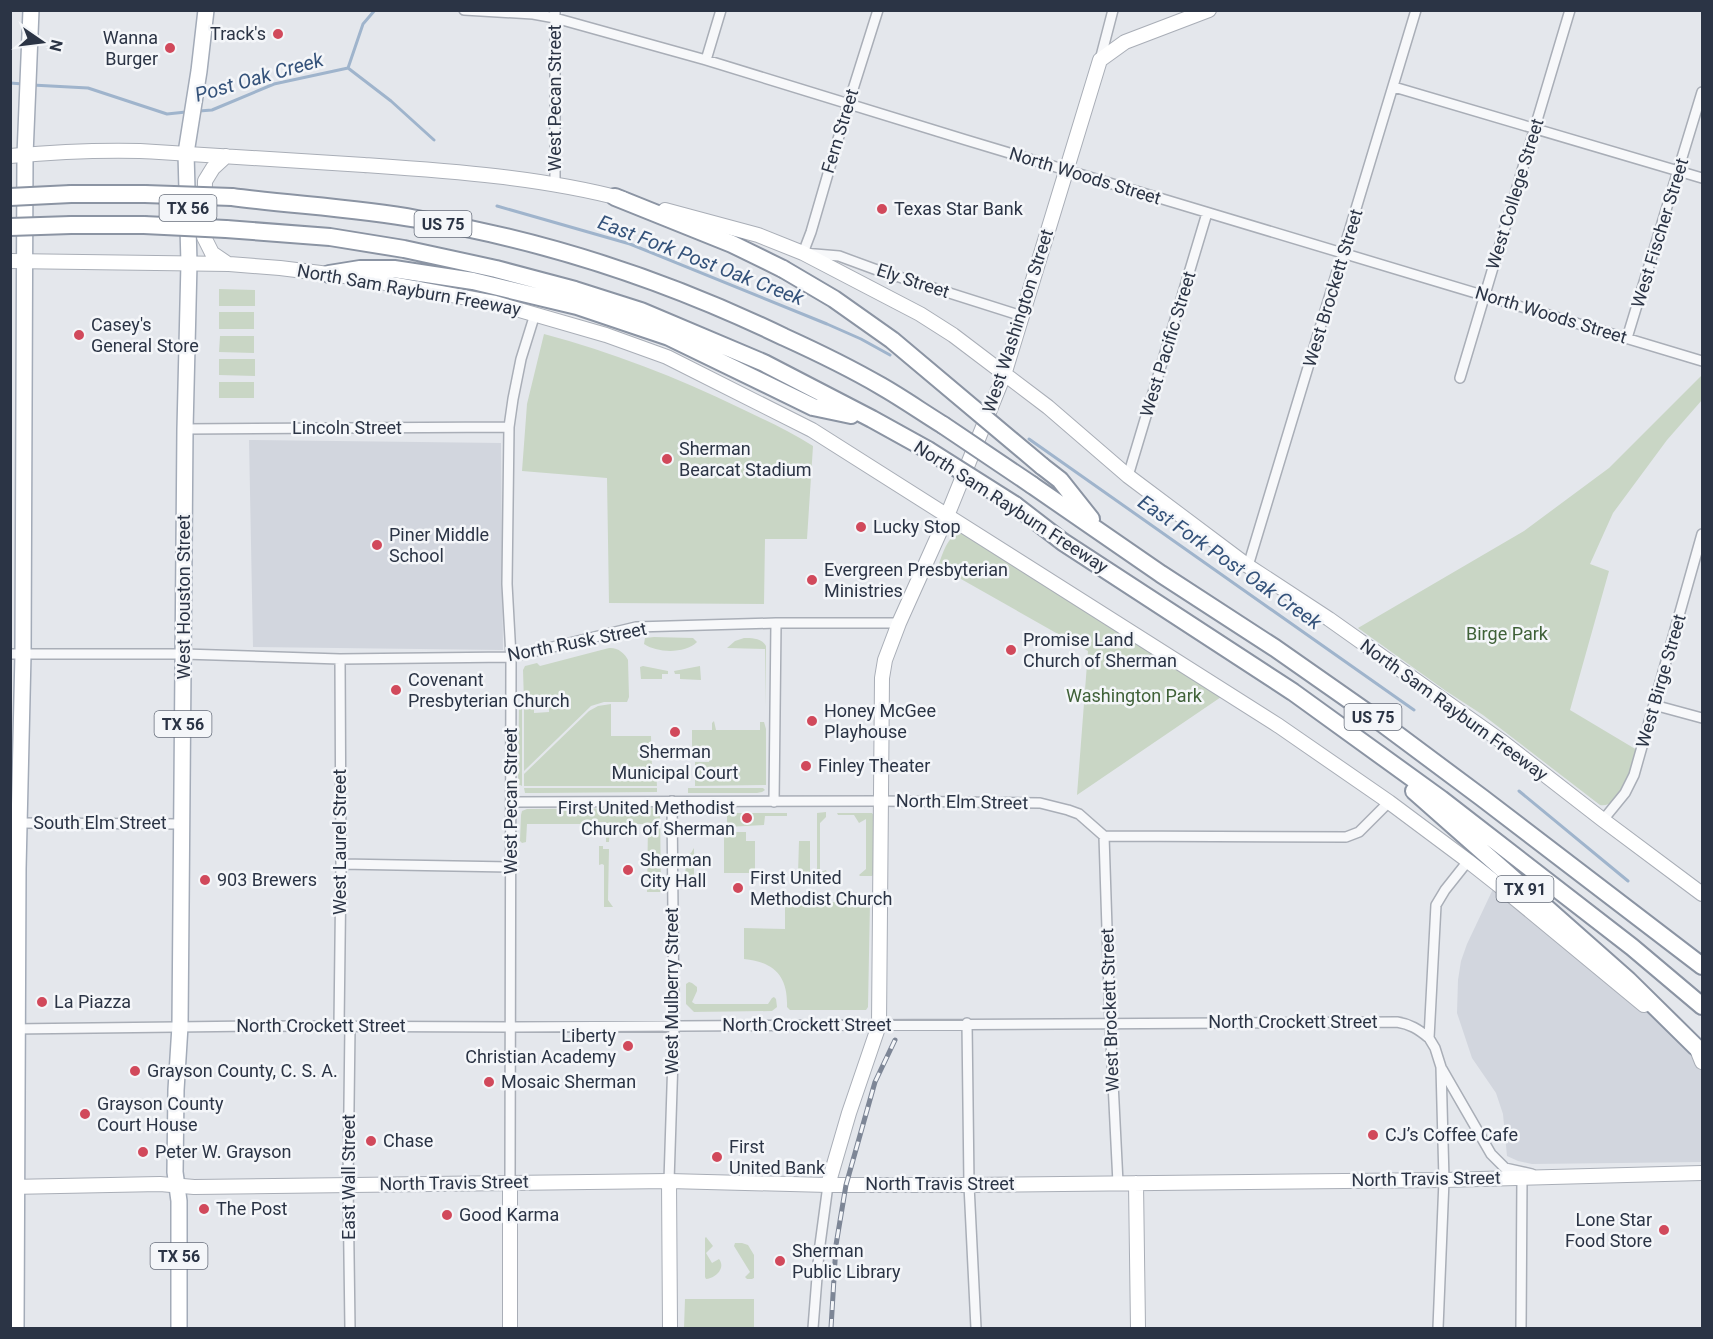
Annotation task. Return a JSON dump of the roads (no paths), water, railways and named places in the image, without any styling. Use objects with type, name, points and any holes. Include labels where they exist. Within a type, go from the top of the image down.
[{"type":"highway","name":"North Sam Rayburn Freeway","points":[[10,197],[71,194],[232,197],[416,218],[508,237],[561,251],[648,279],[754,322],[881,386],[943,425],[1161,574],[1275,648],[1375,718],[1702,966]]},
{"type":"highway","points":[[615,197],[732,244],[834,298],[892,340],[1060,480],[1101,531]]},
{"type":"highway","name":"North Sam Rayburn Freeway","points":[[10,227],[144,225],[226,229],[330,237],[404,249],[496,268],[641,310],[764,363],[927,450],[1015,505],[1063,542],[1257,668],[1441,799],[1632,946],[1702,1006]]},
{"type":"highway","points":[[329,274],[360,269],[394,269],[473,281],[577,306],[669,337],[813,407],[872,419]]},
{"type":"highway","name":"TX 91","points":[[1351,734],[1628,980],[1700,1054]]},
{"type":"main road","points":[[16,1329],[13,1187],[14,869],[18,823],[18,156],[28,103],[31,10]]},
{"type":"main road","name":"West Houston Street","points":[[177,1185],[175,1172],[176,1090],[180,1026],[185,429],[189,263],[186,153],[206,10]]},
{"type":"main road","points":[[1100,60],[1125,42],[1209,10]]},
{"type":"main road","name":"West Washington Street","points":[[828,1185],[879,1024],[882,678],[885,660],[947,516],[1003,374],[1100,60]]},
{"type":"main road","name":"North Sam Rayburn Freeway","points":[[18,156],[98,150],[186,153],[483,175],[555,185],[615,197],[758,235],[804,253],[920,314],[962,342],[1048,406],[1128,476],[1248,566],[1338,626],[1504,743],[1702,894]]},
{"type":"main road","points":[[226,156],[213,168],[205,181],[204,237],[212,253],[229,264]]},
{"type":"main road","name":"North Sam Rayburn Freeway","points":[[18,261],[229,264],[329,274],[462,297],[535,314],[606,335],[667,357],[812,430],[1279,726],[1389,802],[1506,891],[1700,1054]]},
{"type":"main road","name":"North Travis Street","points":[[13,1187],[669,1181],[828,1185],[969,1185],[1444,1180],[1702,1173]]},
{"type":"main road","points":[[669,1181],[670,1329]]},
{"type":"main road","points":[[510,1182],[510,1329]]},
{"type":"main road","points":[[1136,1183],[1138,1329]]},
{"type":"main road","name":"TX 56","points":[[177,1185],[179,1329]]},
{"type":"street","name":"North Woods Street","points":[[464,10],[555,14],[1066,171],[1702,361]]},
{"type":"street","points":[[706,60],[721,10]]},
{"type":"street","name":"Fern Street","points":[[804,253],[878,10]]},
{"type":"street","points":[[1100,60],[1113,10]]},
{"type":"street","name":"West Brockett Street","points":[[1248,566],[1416,10]]},
{"type":"street","name":"West College Street","points":[[1460,378],[1570,10]]},
{"type":"street","name":"West Pecan Street","points":[[555,14],[555,185]]},
{"type":"street","points":[[1394,87],[1702,178]]},
{"type":"street","name":"West Fischer Street","points":[[1627,338],[1702,92]]},
{"type":"street","name":"West Pacific Street","points":[[1128,476],[1207,213]]},
{"type":"street","name":"Ely Street","points":[[804,253],[839,256],[1022,316]]},
{"type":"street","name":"West Pecan Street","points":[[510,1182],[512,657],[507,584],[509,427],[522,359],[535,314]]},
{"type":"street","name":"Lincoln Street","points":[[185,429],[509,427]]},
{"type":"street","name":"West Birge Street","points":[[1603,820],[1625,793],[1634,774],[1700,557],[1702,534]]},
{"type":"street","points":[[774,802],[776,623]]},
{"type":"street","name":"North Rusk Street","points":[[17,654],[183,654],[340,659],[512,657],[636,627],[776,623],[899,623]]},
{"type":"street","name":"West Laurel Street","points":[[339,1026],[340,659]]},
{"type":"street","points":[[1654,705],[1702,718]]},
{"type":"street","name":"West Mulberry Street","points":[[669,1181],[674,1026],[672,801]]},
{"type":"street","name":"North Elm Street","points":[[511,802],[1040,803],[1079,814],[1104,836]]},
{"type":"street","points":[[1104,836],[1346,837],[1359,832],[1389,802]]},
{"type":"street","name":"South Elm Street","points":[[18,823],[181,824]]},
{"type":"street","name":"West Brockett Street","points":[[1104,836],[1118,1183]]},
{"type":"street","points":[[1467,861],[1436,905],[1429,1038],[1441,1067],[1491,1154],[1505,1168],[1549,1177]]},
{"type":"street","points":[[341,864],[511,867]]},
{"type":"street","name":"North Crockett Street","points":[[14,1029],[180,1026],[511,1027],[1397,1022],[1409,1024],[1429,1038]]},
{"type":"street","points":[[967,1023],[969,1185],[976,1329]]},
{"type":"street","name":"East Wall Street","points":[[350,1026],[348,1185],[350,1329]]},
{"type":"street","points":[[1438,1329],[1444,1180],[1441,1067]]},
{"type":"street","points":[[1521,1329],[1522,1178]]},
{"type":"street","points":[[813,1329],[819,1252],[828,1185]]},
{"type":"waterway","name":"Post Oak Creek","points":[[199,111],[212,110],[274,84],[348,68],[363,24],[375,10]]},
{"type":"waterway","name":"East Fork Post Oak Creek","points":[[348,68],[391,101],[434,140]]},
{"type":"waterway","name":"Post Oak Creek","points":[[10,83],[23,84]]},
{"type":"waterway","name":"Post Oak Creek","points":[[32,85],[88,88],[167,114],[186,112]]},
{"type":"waterway","name":"East Fork Post Oak Creek","points":[[497,206],[630,244],[827,324],[890,355]]},
{"type":"waterway","name":"East Fork Post Oak Creek","points":[[1029,439],[1414,710]]},
{"type":"waterway","name":"East Fork Post Oak Creek","points":[[1519,791],[1628,881]]},
{"type":"railway","points":[[831,1328],[836,1245],[846,1185],[875,1082],[895,1040]]},
{"type":"place","name":"Track's","points":[[278,34]]},
{"type":"place","name":"Wanna Burger","points":[[170,48]]},
{"type":"place","name":"Texas Star Bank","points":[[882,209]]},
{"type":"place","name":"Casey's General Store","points":[[79,335]]},
{"type":"place","name":"Sherman Bearcat Stadium","points":[[667,459]]},
{"type":"place","name":"Lucky Stop","points":[[861,527]]},
{"type":"place","name":"Piner Middle School","points":[[377,545]]},
{"type":"place","name":"Evergreen Presbyterian Ministries","points":[[812,580]]},
{"type":"place","name":"Promise Land Church of Sherman","points":[[1011,650]]},
{"type":"place","name":"Covenant Presbyterian Church","points":[[396,690]]},
{"type":"place","name":"Honey McGee Playhouse","points":[[812,721]]},
{"type":"place","name":"Sherman Municipal Court","points":[[675,732]]},
{"type":"place","name":"Finley Theater","points":[[806,766]]},
{"type":"place","name":"First United Methodist Church of Sherman","points":[[747,818]]},
{"type":"place","name":"Sherman City Hall","points":[[628,870]]},
{"type":"place","name":"903 Brewers","points":[[205,880]]},
{"type":"place","name":"First United Methodist Church","points":[[738,888]]},
{"type":"place","name":"La Piazza","points":[[42,1002]]},
{"type":"place","name":"Liberty Christian Academy","points":[[628,1046]]},
{"type":"place","name":"Grayson County, C. S. A.","points":[[135,1071]]},
{"type":"place","name":"Mosaic Sherman","points":[[489,1082]]},
{"type":"place","name":"Grayson County Court House","points":[[85,1114]]},
{"type":"place","name":"CJ’s Coffee Cafe","points":[[1373,1135]]},
{"type":"place","name":"Chase","points":[[371,1141]]},
{"type":"place","name":"Peter W. Grayson","points":[[143,1152]]},
{"type":"place","name":"First United Bank","points":[[717,1157]]},
{"type":"place","name":"The Post","points":[[204,1209]]},
{"type":"place","name":"Good Karma","points":[[447,1215]]},
{"type":"place","name":"Lone Star Food Store","points":[[1664,1230]]},
{"type":"place","name":"Sherman Public Library","points":[[780,1261]]},
{"type":"park label","name":"Birge Park","points":[[1507,634]]},
{"type":"park label","name":"Washington Park","points":[[1134,696]]}]
